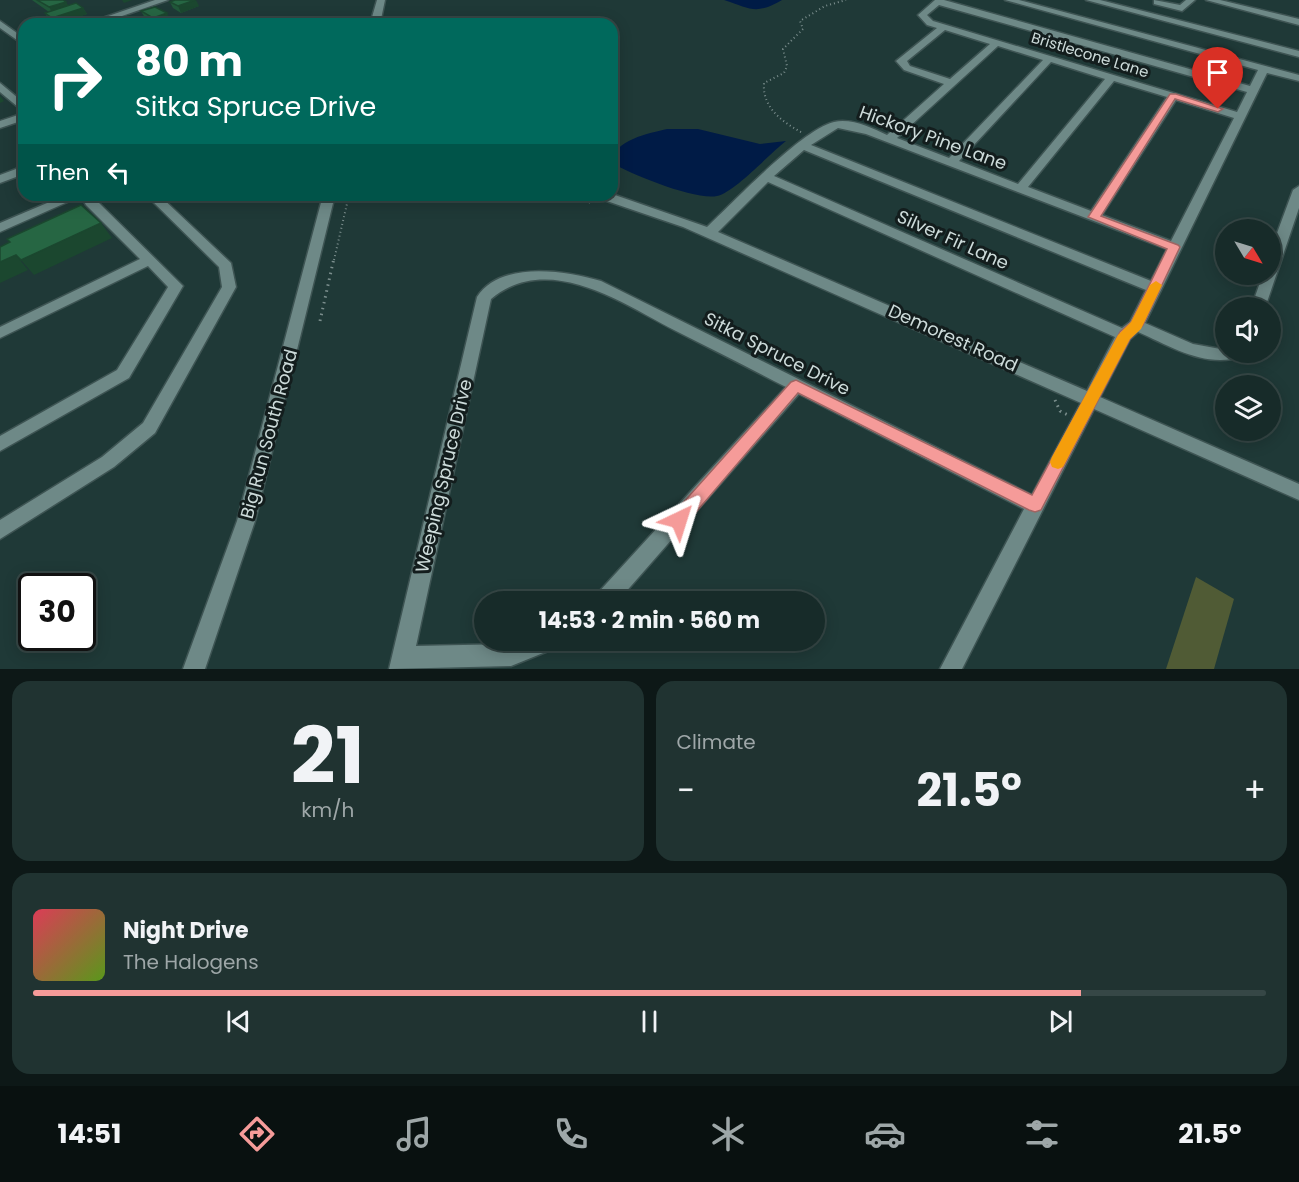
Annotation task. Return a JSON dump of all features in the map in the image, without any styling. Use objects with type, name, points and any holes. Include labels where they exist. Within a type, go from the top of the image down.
[{"type":"street","points":[[108,18],[164,0]]},
{"type":"street","points":[[376,18],[381,0]]},
{"type":"street","points":[[1009,0],[1299,78]]},
{"type":"street","points":[[1090,0],[1299,54]]},
{"type":"street","points":[[1210,0],[1299,22]]},
{"type":"street","points":[[939,1],[1252,90]]},
{"type":"street","name":"Bristlecone Lane","points":[[939,1],[922,15],[930,23],[1240,116]]},
{"type":"street","points":[[1156,2],[1182,8],[1190,1]]},
{"type":"street","points":[[0,24],[18,38]]},
{"type":"street","points":[[944,27],[901,61],[907,68],[951,83]]},
{"type":"street","points":[[889,139],[996,43]]},
{"type":"street","points":[[952,162],[1049,59]]},
{"type":"street","points":[[951,669],[1091,398],[1155,288],[1264,69]]},
{"type":"street","points":[[1020,189],[1112,77]]},
{"type":"street","points":[[0,86],[18,103]]},
{"type":"street","points":[[1094,217],[1173,96]]},
{"type":"street","points":[[0,125],[18,118]]},
{"type":"street","name":"Hickory Pine Lane","points":[[710,233],[766,177],[824,129],[853,125],[1174,247]]},
{"type":"street","points":[[804,146],[1155,288]]},
{"type":"street","points":[[0,179],[18,172]]},
{"type":"street","name":"Silver Fir Lane","points":[[766,177],[1130,330],[1215,357]]},
{"type":"street","points":[[1281,242],[1299,190]]},
{"type":"street","points":[[0,228],[62,201]]},
{"type":"street","points":[[0,444],[123,374],[176,286],[90,201]]},
{"type":"street","points":[[0,530],[108,462],[149,428],[229,287],[226,266],[158,201]]},
{"type":"street","name":"Big Run South Road","points":[[194,669],[246,521],[327,201]]},
{"type":"street","name":"Demorest Road","points":[[618,201],[710,233],[1091,398],[1299,492]]},
{"type":"street","points":[[0,333],[149,260]]},
{"type":"street","name":"Sitka Spruce Drive","points":[[494,287],[509,279],[530,276],[555,276],[596,284],[1035,505]]},
{"type":"street","name":"Weeping Spruce Drive","points":[[401,663],[484,297],[494,287]]},
{"type":"street","points":[[614,591],[796,386]]},
{"type":"street","points":[[401,663],[512,654],[520,651]]},
{"type":"path","points":[[815,136],[780,121],[763,94],[764,83],[784,74],[787,66],[783,49],[803,29],[800,21],[825,6],[846,0]]},
{"type":"path","points":[[320,321],[348,201]]},
{"type":"green space","points":[[1196,577],[1234,599],[1214,669],[1166,669]]},
{"type":"water","points":[[724,0],[782,0],[766,8],[753,9]]},
{"type":"water","points":[[667,129],[698,129],[760,144],[786,141],[733,188],[717,196],[707,196],[680,191],[618,166],[618,149],[642,135]]},
{"type":"building","points":[[37,0],[63,0],[66,2],[49,7]]},
{"type":"building","points":[[195,0],[178,6],[170,2]]},
{"type":"building","points":[[76,3],[83,8],[52,18],[45,13]]},
{"type":"building","points":[[155,7],[167,13],[153,18],[141,11]]},
{"type":"building","points":[[81,205],[101,223],[21,260],[16,255],[0,262],[0,247],[10,242],[7,239]]},
{"type":"slow traffic","points":[[1058,462],[1125,335],[1136,325],[1156,285]]},
{"type":"route","points":[[679,520],[796,386],[1035,505],[1125,335],[1136,325],[1174,247],[1094,217],[1173,96],[1218,109]]}]
